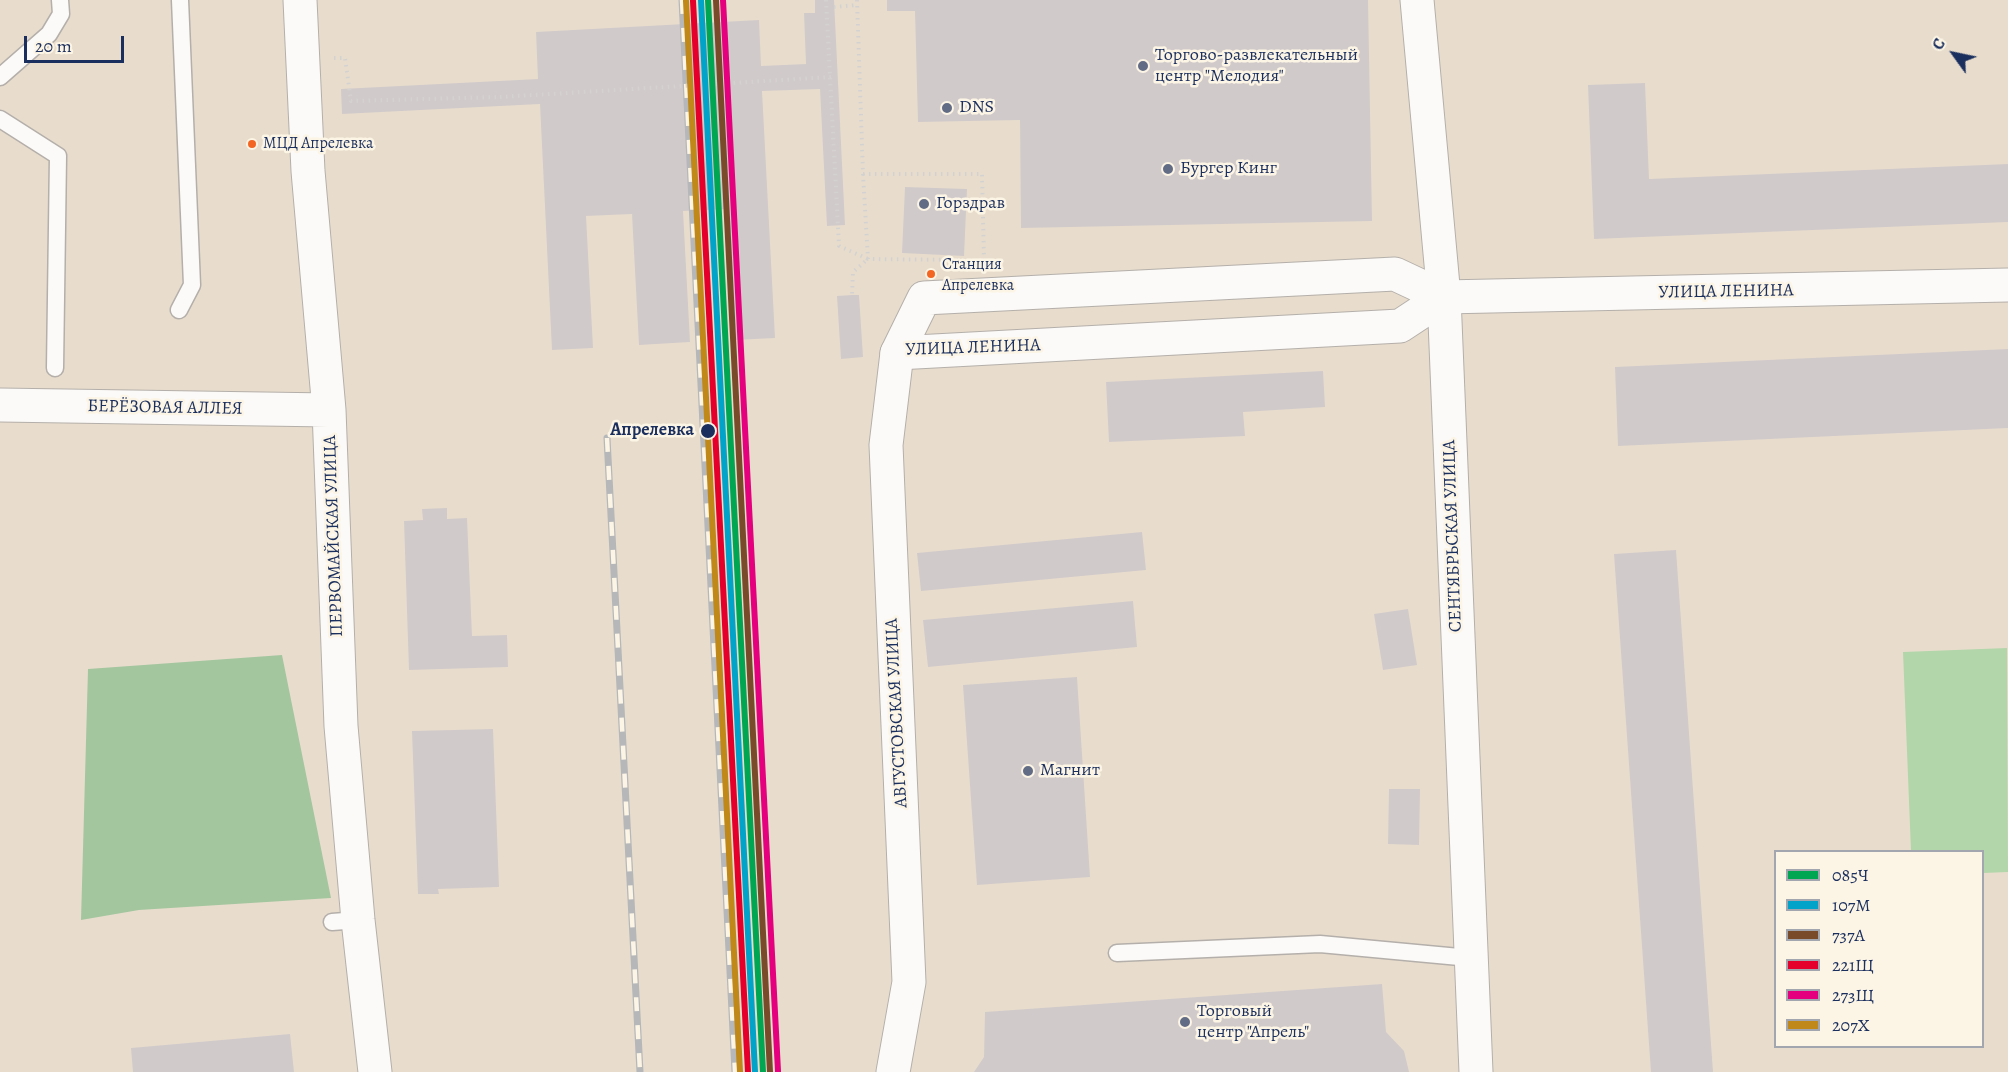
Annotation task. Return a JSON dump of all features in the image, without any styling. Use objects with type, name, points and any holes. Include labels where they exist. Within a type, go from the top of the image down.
[{"type":"street","name":"ПЕРВОМАЙСКАЯ УЛИЦА","points":[[300,0],[308,171],[329,410],[341,726],[345,921],[375,1072]]},
{"type":"street","name":"СЕНТЯБРЬСКАЯ УЛИЦА","points":[[1417,0],[1444,297],[1476,1072]]},
{"type":"street","name":"УЛИЦА ЛЕНИНА","points":[[1444,297],[1400,326],[897,353],[924,298],[1395,274],[1444,297],[2008,285]]},
{"type":"street","name":"АВГУСТОВСКАЯ УЛИЦА","points":[[893,1072],[909,982],[885,445],[897,353]]},
{"type":"street","name":"БЕРЁЗОВАЯ АЛЛЕЯ","points":[[0,405],[329,410]]},
{"type":"lane","points":[[0,77],[49,34],[61,14],[60,0]]},
{"type":"lane","points":[[179,309],[192,285],[180,0]]},
{"type":"lane","points":[[0,119],[58,156],[55,368]]},
{"type":"lane","points":[[1117,953],[1320,944],[1470,958]]},
{"type":"path","points":[[826,0],[839,246],[868,259],[961,260]]},
{"type":"path","points":[[834,7],[857,2],[868,259]]},
{"type":"path","points":[[323,58],[345,58],[351,100],[500,97],[831,77]]},
{"type":"path","points":[[863,174],[982,174],[984,260],[972,260]]},
{"type":"path","points":[[852,295],[853,272],[868,259]]},
{"type":"green space","points":[[2007,648],[2008,872],[1984,873],[1984,850],[1911,850],[1903,652]]},
{"type":"green space","points":[[282,655],[331,898],[139,910],[81,920],[88,669]]},
{"type":"building","points":[[815,0],[834,0],[845,225],[827,226],[820,89],[762,91],[775,338],[735,340],[729,209],[683,211],[690,342],[639,345],[632,214],[586,216],[593,348],[552,350],[540,104],[342,114],[341,89],[538,79],[536,32],[759,20],[761,66],[806,64],[804,13],[815,13]]},
{"type":"building","name":"Торгово-развлекательный центр \"Мелодия\"","points":[[887,0],[1368,0],[1372,221],[1021,228],[1020,120],[918,122],[915,11],[887,11]]},
{"type":"building","points":[[1645,83],[1649,179],[2008,164],[2008,222],[1594,239],[1588,85]]},
{"type":"building","points":[[905,187],[967,189],[964,256],[902,253]]},
{"type":"building","points":[[859,295],[863,357],[841,359],[837,296]]},
{"type":"building","points":[[2008,349],[2008,428],[1618,446],[1615,367]]},
{"type":"building","points":[[1323,371],[1325,407],[1243,412],[1245,436],[1109,442],[1106,382]]},
{"type":"building","points":[[447,508],[447,519],[467,518],[472,636],[507,635],[508,667],[409,670],[404,521],[423,520],[422,509]]},
{"type":"building","points":[[1142,532],[1146,570],[921,591],[917,553]]},
{"type":"building","points":[[1676,550],[1713,1072],[1651,1072],[1614,554]]},
{"type":"building","points":[[1133,601],[1137,647],[928,667],[923,620]]},
{"type":"building","points":[[1408,609],[1417,665],[1383,670],[1374,614]]},
{"type":"building","points":[[1077,677],[1090,877],[977,885],[963,685]]},
{"type":"building","points":[[493,729],[499,887],[438,889],[439,894],[418,894],[412,731]]},
{"type":"building","points":[[1389,789],[1420,789],[1419,845],[1388,844]]},
{"type":"building","name":"Торговый центр \"Апрель\"","points":[[1382,984],[1386,1032],[1404,1051],[1409,1072],[974,1072],[984,1057],[985,1012]]},
{"type":"building","points":[[290,1034],[294,1072],[133,1072],[131,1048]]},
{"type":"railway","points":[[682,0],[735,1072]]},
{"type":"railway","points":[[607,438],[640,1072]]},
{"type":"transit line","name":"107М","points":[[701,0],[755,1072]]},
{"type":"transit line","name":"085Ч","points":[[708,0],[763,1072]]},
{"type":"transit line","name":"737А","points":[[716,0],[770,1072]]},
{"type":"transit line","name":"273Щ","points":[[723,0],[778,1071]]},
{"type":"transit line","name":"207Х","points":[[686,1],[740,1072]]},
{"type":"transit line","name":"221Щ","points":[[693,1],[748,1072]]},
{"type":"place","name":"Торгово-развлекательный центр \"Мелодия\"","points":[[1143,66]]},
{"type":"place","name":"DNS","points":[[947,108]]},
{"type":"place","name":"МЦД Апрелевка","points":[[252,144]]},
{"type":"place","name":"Бургер Кинг","points":[[1168,169]]},
{"type":"place","name":"Горздрав","points":[[924,204]]},
{"type":"place","name":"Станция Апрелевка","points":[[931,274]]},
{"type":"place","name":"Апрелевка","points":[[708,431]]},
{"type":"place","name":"Магнит","points":[[1028,771]]},
{"type":"place","name":"Торговый центр \"Апрель\"","points":[[1185,1022]]}]
